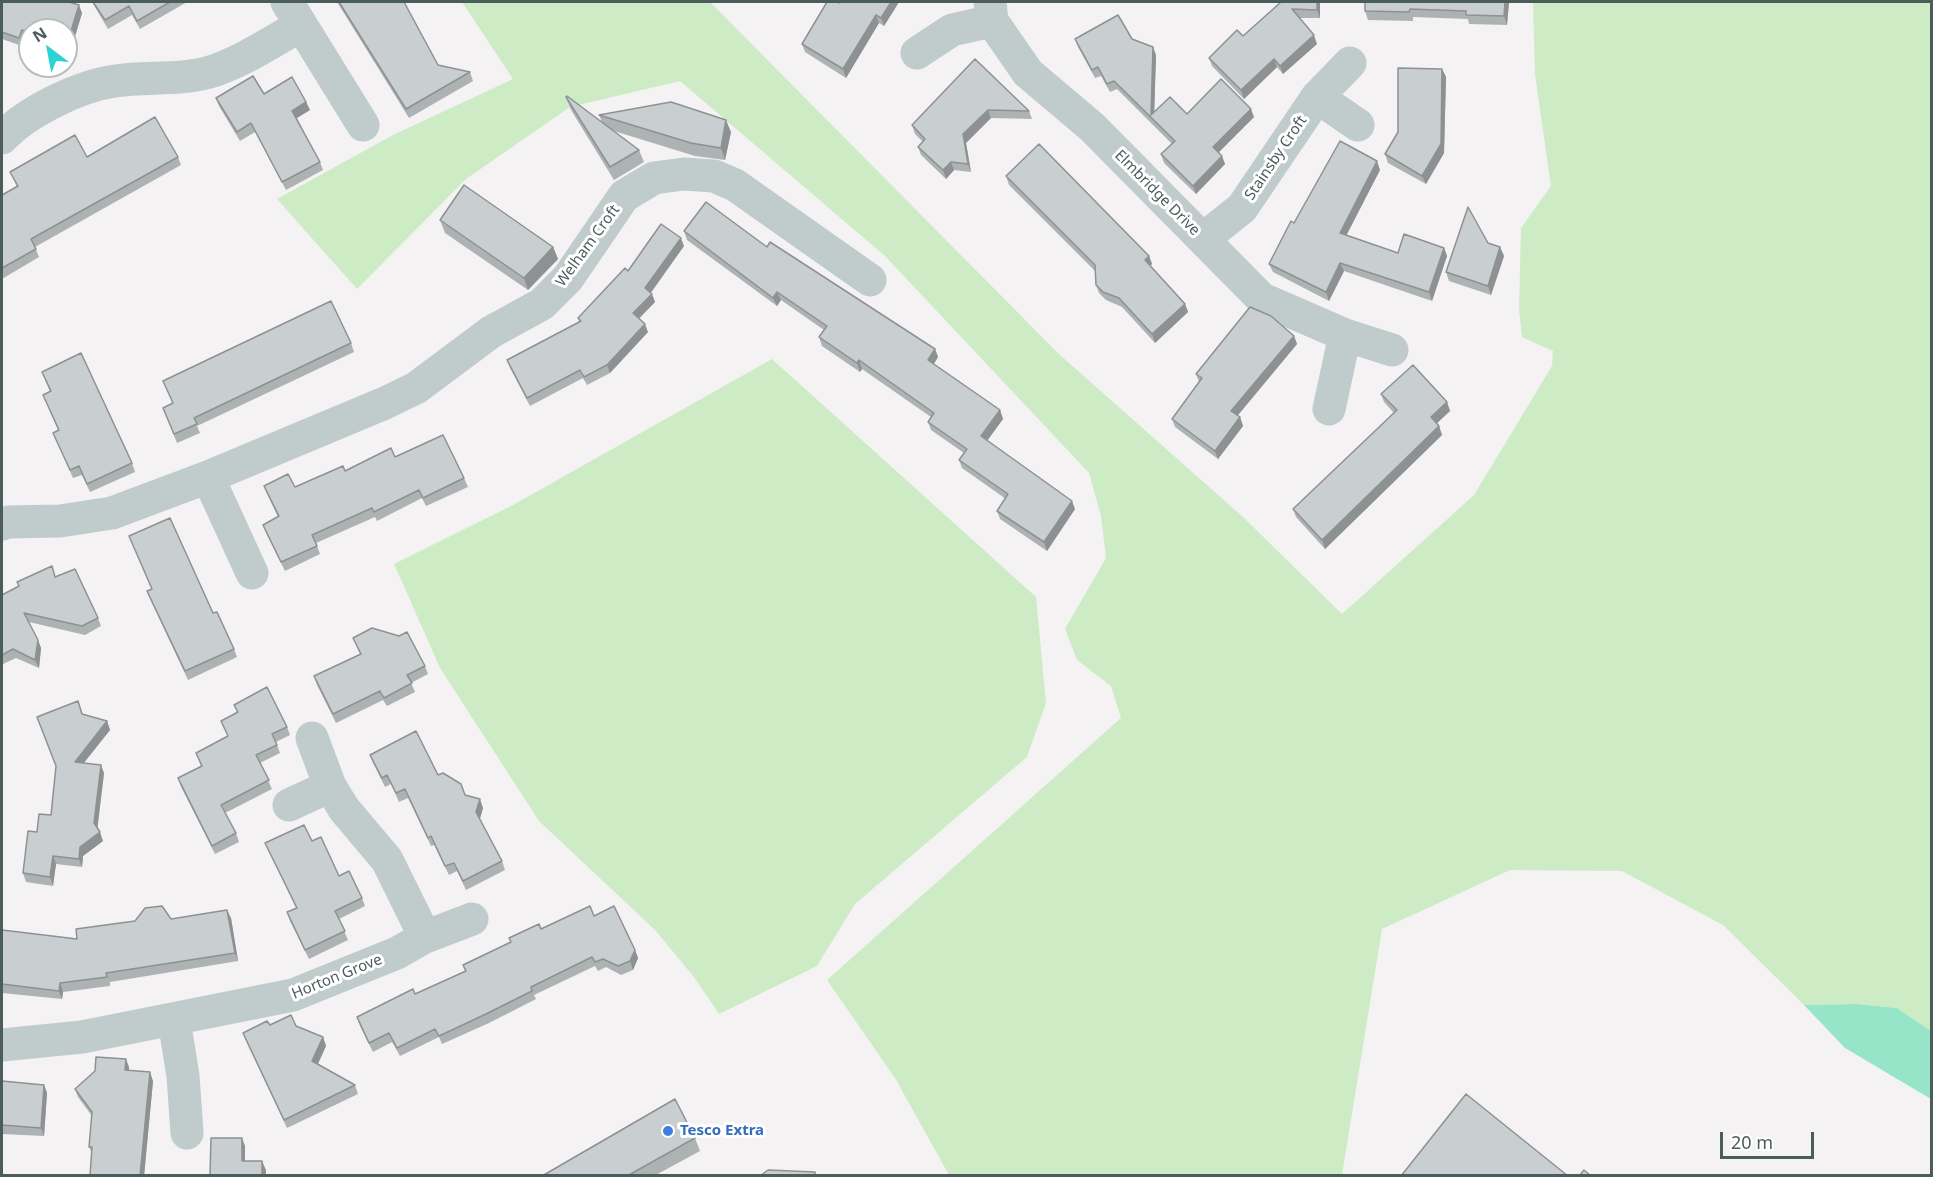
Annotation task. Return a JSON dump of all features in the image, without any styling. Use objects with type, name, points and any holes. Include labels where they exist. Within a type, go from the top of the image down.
[{"type":"street","name":"Elmbridge Drive","points":[[918,53],[952,30],[991,11],[1028,72],[1092,127],[1262,299],[1345,335],[1392,351]]},
{"type":"street","points":[[3,132],[28,116],[82,91],[114,81],[174,78],[210,72],[240,59],[293,14],[363,125]]},
{"type":"street","name":"Stainsby Croft","points":[[1203,239],[1242,208],[1317,97],[1350,63]]},
{"type":"street","points":[[1317,97],[1358,125]]},
{"type":"street","name":"Welham Croft","points":[[2,524],[60,521],[112,513],[208,477],[417,388],[491,332],[542,304],[568,278],[624,196],[654,178],[684,174],[714,176],[735,184],[870,280]]},
{"type":"street","points":[[1329,409],[1345,335]]},
{"type":"street","points":[[208,477],[252,573]]},
{"type":"street","points":[[312,738],[330,786],[344,808],[387,860],[425,937]]},
{"type":"street","points":[[289,805],[330,786]]},
{"type":"street","name":"Horton Grove","points":[[2,1045],[82,1037],[293,995],[472,919]]},
{"type":"street","points":[[174,1020],[183,1076],[187,1132]]},
{"type":"shaded area","points":[[462,2],[710,2],[1059,354],[1244,518],[1342,614],[1474,495],[1552,366],[1553,351],[1522,337],[1519,309],[1521,228],[1551,186],[1535,74],[1533,2],[1931,2],[1931,1031],[1897,1008],[1857,1004],[1804,1005],[1723,925],[1622,871],[1510,870],[1382,929],[1342,1175],[949,1175],[895,1078],[827,980],[1121,718],[1111,686],[1077,660],[1065,629],[1106,558],[1101,516],[1089,473],[885,256],[680,81],[570,107],[466,179],[357,289],[277,199],[393,135],[513,79]]},
{"type":"shaded area","points":[[772,359],[1036,597],[1046,703],[1027,757],[855,904],[817,966],[719,1014],[694,977],[655,930],[539,821],[440,668],[394,564],[513,505]]},
{"type":"shaded area","points":[[1857,1004],[1897,1008],[1931,1031],[1931,1099],[1845,1048],[1804,1005]]},
{"type":"building","points":[[2,2],[69,2],[79,5],[75,18],[18,18],[18,38],[2,32]]},
{"type":"building","points":[[93,2],[170,2],[137,21],[129,6],[105,20]]},
{"type":"building","points":[[339,2],[404,2],[438,65],[470,72],[406,109]]},
{"type":"building","points":[[827,2],[891,2],[881,18],[876,15],[843,69],[802,44]]},
{"type":"building","points":[[1281,2],[1317,2],[1317,10],[1292,9],[1314,35],[1280,66],[1274,59],[1241,90],[1209,58],[1237,30],[1243,36]]},
{"type":"building","points":[[1365,2],[1505,2],[1504,16],[1466,15],[1466,11],[1410,9],[1409,12],[1365,11]]},
{"type":"building","points":[[1118,15],[1132,39],[1153,47],[1151,115],[1170,97],[1187,114],[1221,79],[1251,109],[1213,147],[1222,156],[1193,186],[1161,154],[1175,141],[1114,81],[1107,84],[1098,67],[1092,70],[1075,39]]},
{"type":"building","points":[[975,59],[1029,111],[988,110],[963,134],[968,164],[951,162],[943,170],[918,147],[925,139],[912,125]]},
{"type":"building","points":[[1398,68],[1442,69],[1441,144],[1422,176],[1385,154],[1398,132]]},
{"type":"building","points":[[253,76],[264,94],[292,77],[306,102],[292,111],[320,162],[282,182],[251,123],[237,132],[216,98]]},
{"type":"building","points":[[567,96],[639,150],[610,167]]},
{"type":"building","points":[[671,102],[726,120],[721,148],[691,143],[599,115]]},
{"type":"building","points":[[155,117],[178,157],[31,239],[36,249],[2,268],[2,195],[18,186],[10,172],[75,135],[87,157]]},
{"type":"building","points":[[1340,141],[1377,161],[1340,233],[1398,253],[1404,234],[1444,248],[1429,292],[1340,263],[1326,292],[1269,264],[1291,221],[1294,223]]},
{"type":"building","points":[[1039,144],[1149,256],[1145,260],[1185,304],[1152,334],[1119,298],[1103,292],[1096,285],[1095,265],[1006,176]]},
{"type":"building","points":[[464,185],[553,247],[524,278],[440,220]]},
{"type":"building","points":[[706,202],[767,247],[770,242],[935,349],[928,360],[1000,410],[981,436],[1072,501],[1044,542],[997,511],[1008,494],[959,460],[967,449],[928,422],[934,413],[859,360],[857,363],[819,337],[827,326],[777,292],[773,298],[684,231]]},
{"type":"building","points":[[1468,207],[1488,243],[1500,247],[1488,286],[1446,272]]},
{"type":"building","points":[[661,224],[681,238],[645,288],[652,294],[633,313],[645,324],[607,365],[584,377],[580,370],[527,398],[507,360],[581,321],[578,318],[625,268],[628,271]]},
{"type":"building","points":[[331,301],[351,343],[194,418],[197,424],[174,434],[163,408],[173,403],[163,381]]},
{"type":"building","points":[[1250,307],[1271,316],[1294,336],[1231,411],[1240,417],[1215,451],[1172,419],[1202,378],[1196,374]]},
{"type":"building","points":[[81,353],[132,463],[87,484],[79,466],[70,470],[53,433],[59,430],[43,395],[51,391],[42,372]]},
{"type":"building","points":[[1413,365],[1447,402],[1431,417],[1439,426],[1322,540],[1293,509],[1397,410],[1381,394]]},
{"type":"building","points":[[443,435],[464,478],[423,498],[419,490],[374,512],[372,508],[312,535],[317,546],[281,562],[263,525],[279,516],[264,486],[288,474],[295,487],[343,466],[345,471],[391,448],[395,457]]},
{"type":"building","points":[[170,518],[213,613],[217,612],[234,649],[185,671],[147,591],[152,589],[129,536]]},
{"type":"building","points":[[52,566],[55,577],[75,569],[98,618],[82,626],[24,613],[38,640],[35,660],[13,649],[2,655],[2,595],[19,586],[17,582]]},
{"type":"building","points":[[372,628],[399,636],[407,632],[425,666],[407,675],[412,683],[384,698],[380,691],[333,714],[314,676],[361,654],[353,638]]},
{"type":"building","points":[[267,687],[287,727],[272,734],[277,745],[256,755],[269,780],[221,805],[236,833],[212,846],[178,778],[202,766],[196,753],[228,736],[221,721],[238,712],[234,705]]},
{"type":"building","points":[[78,701],[82,714],[107,721],[75,762],[101,765],[94,823],[100,832],[80,847],[79,859],[53,856],[50,877],[23,873],[28,831],[37,832],[39,814],[51,815],[56,766],[37,717]]},
{"type":"building","points":[[416,731],[438,775],[443,773],[461,784],[465,795],[480,799],[476,812],[502,861],[463,881],[454,863],[445,866],[431,836],[428,838],[405,789],[396,793],[387,775],[382,778],[370,755]]},
{"type":"building","points":[[304,825],[312,841],[321,837],[339,876],[349,871],[362,898],[335,911],[345,931],[305,950],[287,912],[297,908],[265,843]]},
{"type":"building","points":[[162,906],[171,919],[227,910],[235,953],[106,973],[107,977],[60,983],[59,991],[2,984],[2,930],[77,939],[76,929],[135,921],[145,908]]},
{"type":"building","points":[[590,906],[594,916],[614,906],[635,950],[630,961],[618,966],[603,959],[595,962],[592,957],[531,987],[532,991],[439,1036],[435,1029],[397,1048],[389,1033],[369,1043],[357,1017],[413,989],[415,994],[466,971],[463,965],[511,942],[509,938],[539,924],[541,929]]},
{"type":"building","points":[[291,1015],[296,1026],[323,1037],[312,1061],[355,1085],[284,1120],[243,1033],[267,1021],[270,1025]]},
{"type":"building","points":[[96,1057],[126,1059],[125,1070],[150,1072],[140,1176],[90,1176],[92,1147],[89,1147],[92,1112],[75,1089],[95,1071]]},
{"type":"building","points":[[2,1081],[44,1085],[41,1128],[2,1125]]},
{"type":"building","points":[[1466,1094],[1568,1176],[1401,1176]]},
{"type":"building","name":"Tesco Extra","points":[[675,1099],[695,1138],[627,1176],[542,1176]]},
{"type":"building","points":[[211,1138],[242,1138],[242,1161],[262,1161],[262,1176],[210,1176]]},
{"type":"building","points":[[768,1170],[815,1172],[815,1176],[760,1176]]},
{"type":"building","points":[[1584,1170],[1591,1176],[1579,1176]]},
{"type":"place","name":"Tesco Extra","points":[[668,1131]]}]
